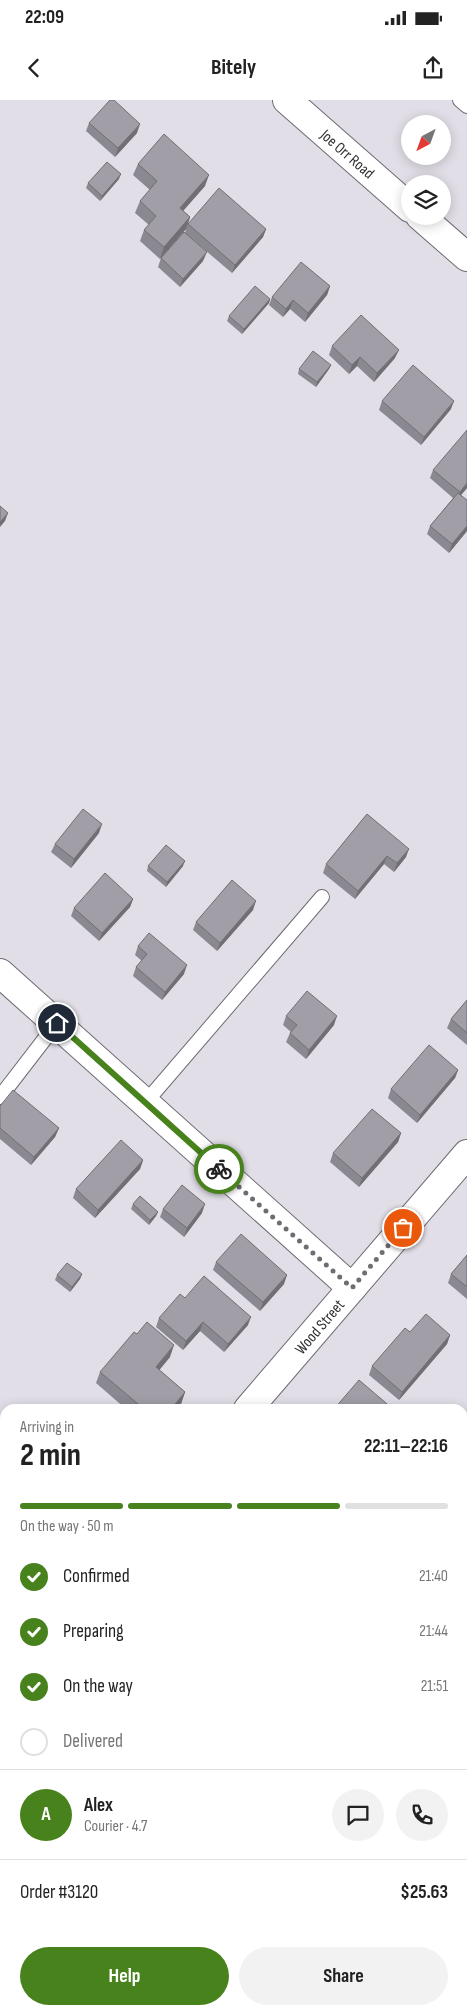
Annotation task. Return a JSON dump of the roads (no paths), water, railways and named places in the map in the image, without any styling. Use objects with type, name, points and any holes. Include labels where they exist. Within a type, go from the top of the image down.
[{"type":"street","name":"Joe Orr Road","points":[[287,100],[401,200]]},
{"type":"street","points":[[430,225],[467,257]]},
{"type":"street","points":[[0,973],[352,1288]]},
{"type":"street","name":"Wood Street","points":[[252,1404],[467,1154]]},
{"type":"lane","points":[[460,100],[467,106]]},
{"type":"lane","points":[[145,1102],[322,897]]},
{"type":"lane","points":[[0,1097],[57,1023]]}]
